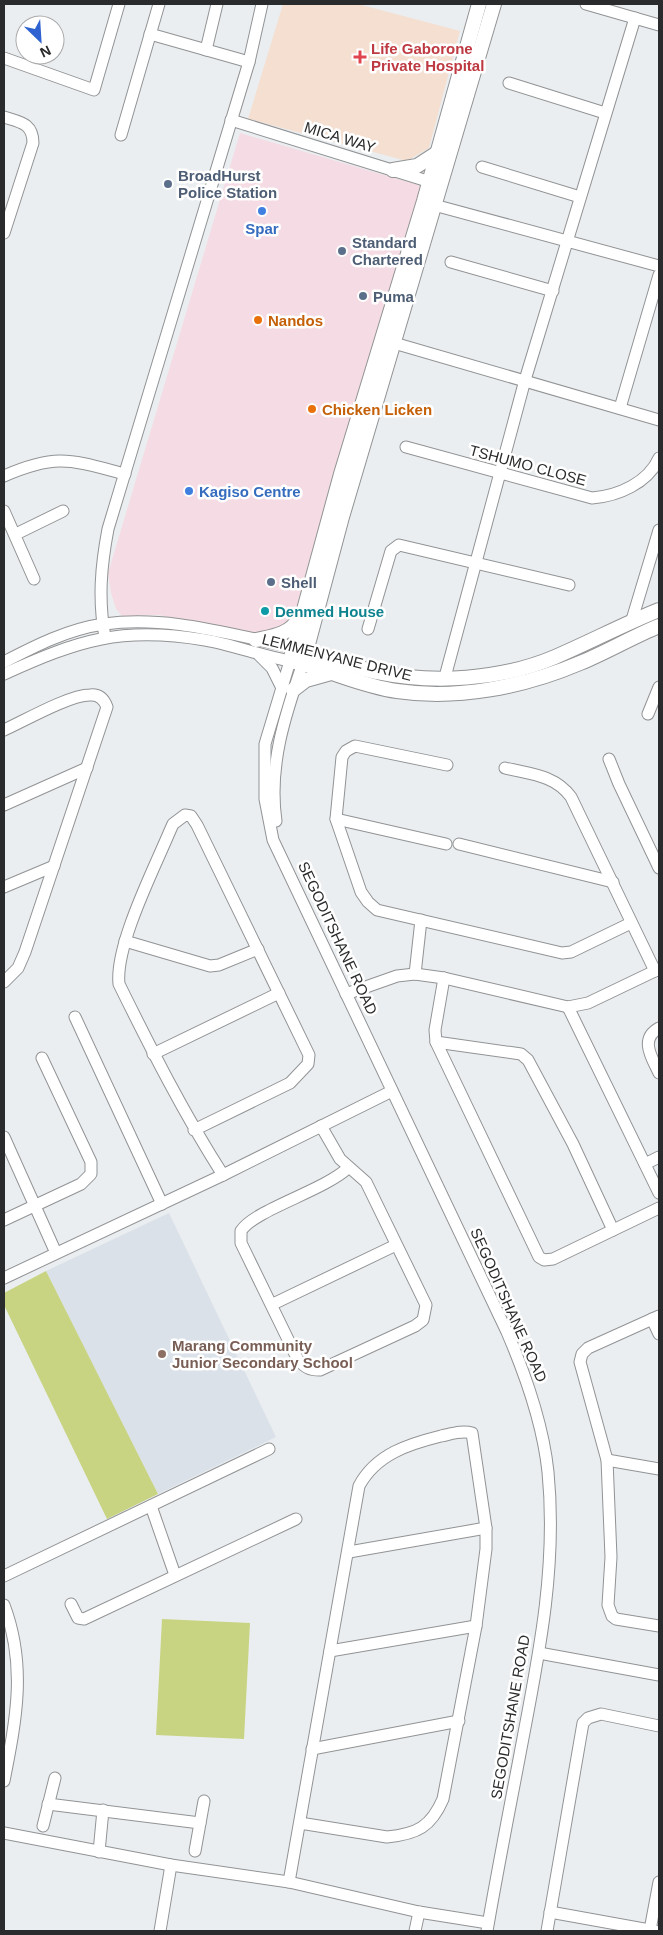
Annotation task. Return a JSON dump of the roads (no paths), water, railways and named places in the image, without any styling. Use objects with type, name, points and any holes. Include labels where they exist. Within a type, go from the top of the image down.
[{"type":"main road","name":"SEGODITSHANE ROAD","points":[[387,341],[434,205],[437,153],[479,4]]},
{"type":"main road","name":"SEGODITSHANE ROAD","points":[[298,656],[387,341],[434,183],[494,4]]},
{"type":"main road","points":[[393,170],[417,166],[437,153]]},
{"type":"main road","name":"LEMMENYANE DRIVE","points":[[298,656],[336,666],[407,677],[445,678],[484,675],[528,666],[554,657],[659,610]]},
{"type":"main road","points":[[257,647],[285,634],[308,618],[321,647],[336,666],[287,688]]},
{"type":"main road","name":"LEMMENYANE DRIVE","points":[[336,666],[395,691],[422,694],[481,690],[557,672],[659,626]]},
{"type":"street","points":[[121,135],[159,4]]},
{"type":"street","points":[[206,50],[217,4]]},
{"type":"street","points":[[105,637],[100,588],[101,566],[108,529],[249,62],[262,4]]},
{"type":"street","points":[[586,4],[659,25]]},
{"type":"street","points":[[4,58],[94,90],[115,5]]},
{"type":"street","points":[[445,678],[525,380],[634,18]]},
{"type":"street","points":[[150,34],[249,62]]},
{"type":"street","points":[[509,83],[605,113]]},
{"type":"street","points":[[4,117],[26,123],[32,132],[33,143],[4,233]]},
{"type":"street","name":"MICA WAY","points":[[231,120],[434,183]]},
{"type":"street","points":[[482,167],[580,197]]},
{"type":"street","points":[[434,205],[659,266]]},
{"type":"street","points":[[451,262],[553,291]]},
{"type":"street","points":[[620,408],[659,276]]},
{"type":"street","points":[[387,341],[659,420]]},
{"type":"street","name":"TSHUMO CLOSE","points":[[406,447],[592,498],[616,493],[644,478],[649,475],[659,458]]},
{"type":"street","points":[[4,476],[34,464],[60,459],[125,474]]},
{"type":"street","points":[[4,511],[16,534],[34,579]]},
{"type":"street","points":[[16,534],[62,511]]},
{"type":"street","points":[[631,623],[659,530]]},
{"type":"street","points":[[368,629],[391,551],[402,545],[569,585]]},
{"type":"street","name":"LEMMENYANE DRIVE","points":[[4,662],[54,638],[103,624],[172,623],[209,629],[257,647]]},
{"type":"street","name":"LEMMENYANE DRIVE","points":[[4,674],[49,654],[105,637],[152,634],[257,647],[298,656]]},
{"type":"street","points":[[257,647],[287,688]]},
{"type":"street","name":"SEGODITSHANE ROAD","points":[[298,656],[287,688],[274,778],[279,839],[277,844],[346,994],[507,1332],[530,1392],[548,1471],[551,1539],[548,1587],[539,1653],[488,1927]]},
{"type":"street","points":[[648,714],[659,686]]},
{"type":"street","points":[[4,730],[78,696],[96,695],[104,700],[107,707],[25,952],[18,968],[4,982]]},
{"type":"street","points":[[446,765],[354,746],[342,757],[336,819],[361,892],[368,902],[378,910],[562,953],[572,952],[631,923]]},
{"type":"street","points":[[609,759],[659,868]]},
{"type":"street","points":[[4,805],[87,768]]},
{"type":"street","points":[[346,994],[397,976],[415,974],[444,978],[568,1007],[588,1003],[657,970],[631,923],[571,797],[556,781],[505,768]]},
{"type":"street","points":[[194,1130],[290,1083],[308,1064],[309,1055],[197,824],[190,816],[185,815],[173,824],[125,941],[119,967],[120,984],[153,1054],[194,1130],[223,1175]]},
{"type":"street","points":[[336,819],[446,844]]},
{"type":"street","points":[[459,844],[613,882]]},
{"type":"street","points":[[4,887],[54,866]]},
{"type":"street","points":[[415,974],[422,920]]},
{"type":"street","points":[[125,941],[210,966],[220,965],[258,949]]},
{"type":"street","points":[[444,978],[435,1030],[436,1042],[539,1257],[544,1260],[553,1259],[659,1208]]},
{"type":"street","points":[[153,1054],[279,993]]},
{"type":"street","points":[[568,1007],[659,1193]]},
{"type":"street","points":[[75,1017],[162,1204]]},
{"type":"street","points":[[659,1028],[653,1031],[648,1039],[648,1048],[659,1074]]},
{"type":"street","points":[[436,1042],[521,1054],[528,1060],[573,1144],[613,1230]]},
{"type":"street","points":[[4,1220],[81,1184],[91,1174],[91,1162],[42,1058]]},
{"type":"street","points":[[4,1278],[223,1175],[392,1091]]},
{"type":"street","points":[[322,1126],[340,1159],[366,1182],[426,1305],[423,1320],[415,1326],[320,1370],[312,1370],[306,1368],[298,1360],[273,1304],[241,1243],[240,1232],[249,1221],[322,1187],[348,1168]]},
{"type":"street","points":[[4,1138],[56,1253]]},
{"type":"street","points":[[645,1164],[659,1157]]},
{"type":"street","points":[[273,1304],[396,1245]]},
{"type":"street","points":[[659,1334],[656,1318],[588,1348],[582,1354],[580,1362],[607,1460],[611,1557],[608,1606],[612,1616],[616,1619],[659,1626]]},
{"type":"street","points":[[289,1882],[349,1552],[359,1486],[365,1474],[374,1465],[412,1443],[462,1431],[472,1434],[486,1528],[476,1626],[443,1799],[430,1823],[420,1830],[409,1834],[387,1837],[300,1823]]},
{"type":"street","points":[[4,1576],[269,1449]]},
{"type":"street","points":[[607,1460],[659,1469]]},
{"type":"street","points":[[151,1506],[175,1575]]},
{"type":"street","points":[[71,1604],[78,1618],[84,1619],[296,1519]]},
{"type":"street","points":[[349,1552],[486,1528]]},
{"type":"street","points":[[4,1605],[16,1649],[18,1688],[16,1716],[4,1781]]},
{"type":"street","points":[[330,1651],[476,1626]]},
{"type":"street","points":[[4,1653],[16,1649]]},
{"type":"street","points":[[539,1653],[659,1675]]},
{"type":"street","points":[[547,1931],[583,1723],[588,1718],[601,1714],[659,1726]]},
{"type":"street","points":[[312,1749],[459,1721]]},
{"type":"street","points":[[42,1826],[55,1778]]},
{"type":"street","points":[[195,1851],[204,1801]]},
{"type":"street","points":[[48,1804],[200,1823]]},
{"type":"street","points":[[99,1852],[103,1810]]},
{"type":"street","points":[[4,1833],[171,1865],[289,1882],[488,1927]]},
{"type":"street","points":[[160,1931],[171,1865]]},
{"type":"street","points":[[550,1912],[653,1931],[659,1882]]},
{"type":"street","points":[[416,1931],[419,1912]]},
{"type":"place","name":"Life Gaborone Private Hospital","points":[[360,57]]},
{"type":"place","name":"BroadHurst Police Station","points":[[168,184]]},
{"type":"place","name":"Spar","points":[[262,211]]},
{"type":"place","name":"Standard Chartered","points":[[342,251]]},
{"type":"place","name":"Puma","points":[[363,296]]},
{"type":"place","name":"Nandos","points":[[258,320]]},
{"type":"place","name":"Chicken Licken","points":[[312,409]]},
{"type":"place","name":"Kagiso Centre","points":[[189,491]]},
{"type":"place","name":"Shell","points":[[271,582]]},
{"type":"place","name":"Denmed House","points":[[265,611]]},
{"type":"place","name":"Marang Community Junior Secondary School","points":[[162,1354]]}]
